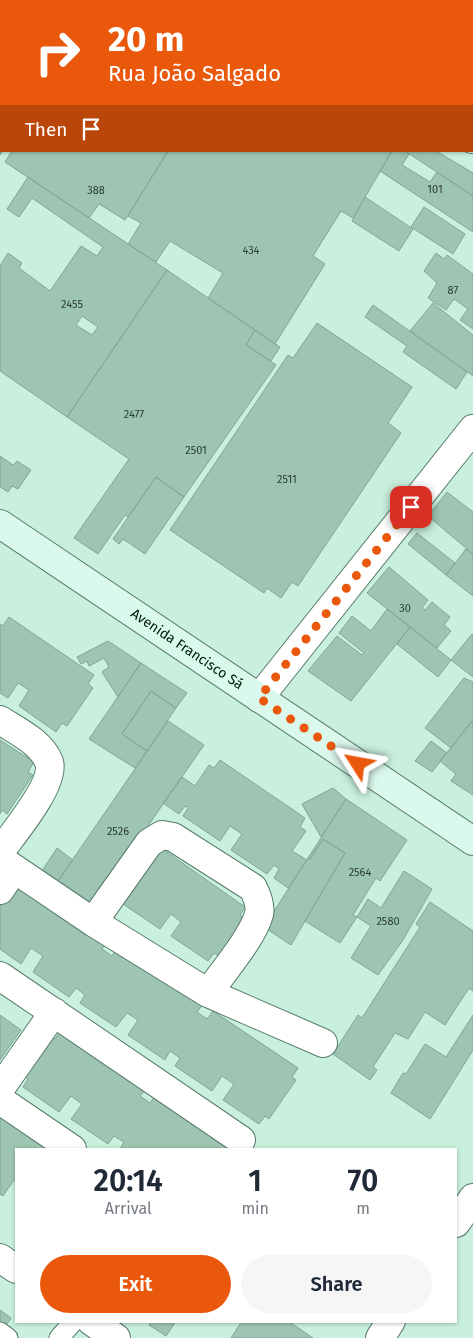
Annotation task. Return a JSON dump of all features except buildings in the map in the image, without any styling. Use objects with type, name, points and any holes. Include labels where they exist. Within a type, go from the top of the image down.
[{"type":"main road","name":"Avenida Francisco Sá","points":[[0,524],[473,841]]},
{"type":"street","points":[[259,698],[473,429]]},
{"type":"street","points":[[0,720],[31,740],[41,750],[50,764],[47,781],[4,868],[208,993],[323,1043]]},
{"type":"street","points":[[93,922],[149,842],[162,835],[173,837],[253,888],[258,898],[260,913],[253,929],[208,993]]},
{"type":"street","points":[[0,976],[241,1140]]},
{"type":"street","points":[[0,1089],[54,1012]]},
{"type":"street","points":[[0,1100],[71,1148]]},
{"type":"street","points":[[457,1222],[473,1198]]},
{"type":"street","points":[[0,1258],[15,1268]]},
{"type":"street","points":[[94,1323],[116,1338]]},
{"type":"street","points":[[380,1338],[390,1323]]},
{"type":"lane","points":[[59,1338],[72,1323]]},
{"type":"lane","points":[[0,1332],[8,1338]]},
{"type":"route","points":[[358,764],[259,698],[411,507]]}]
